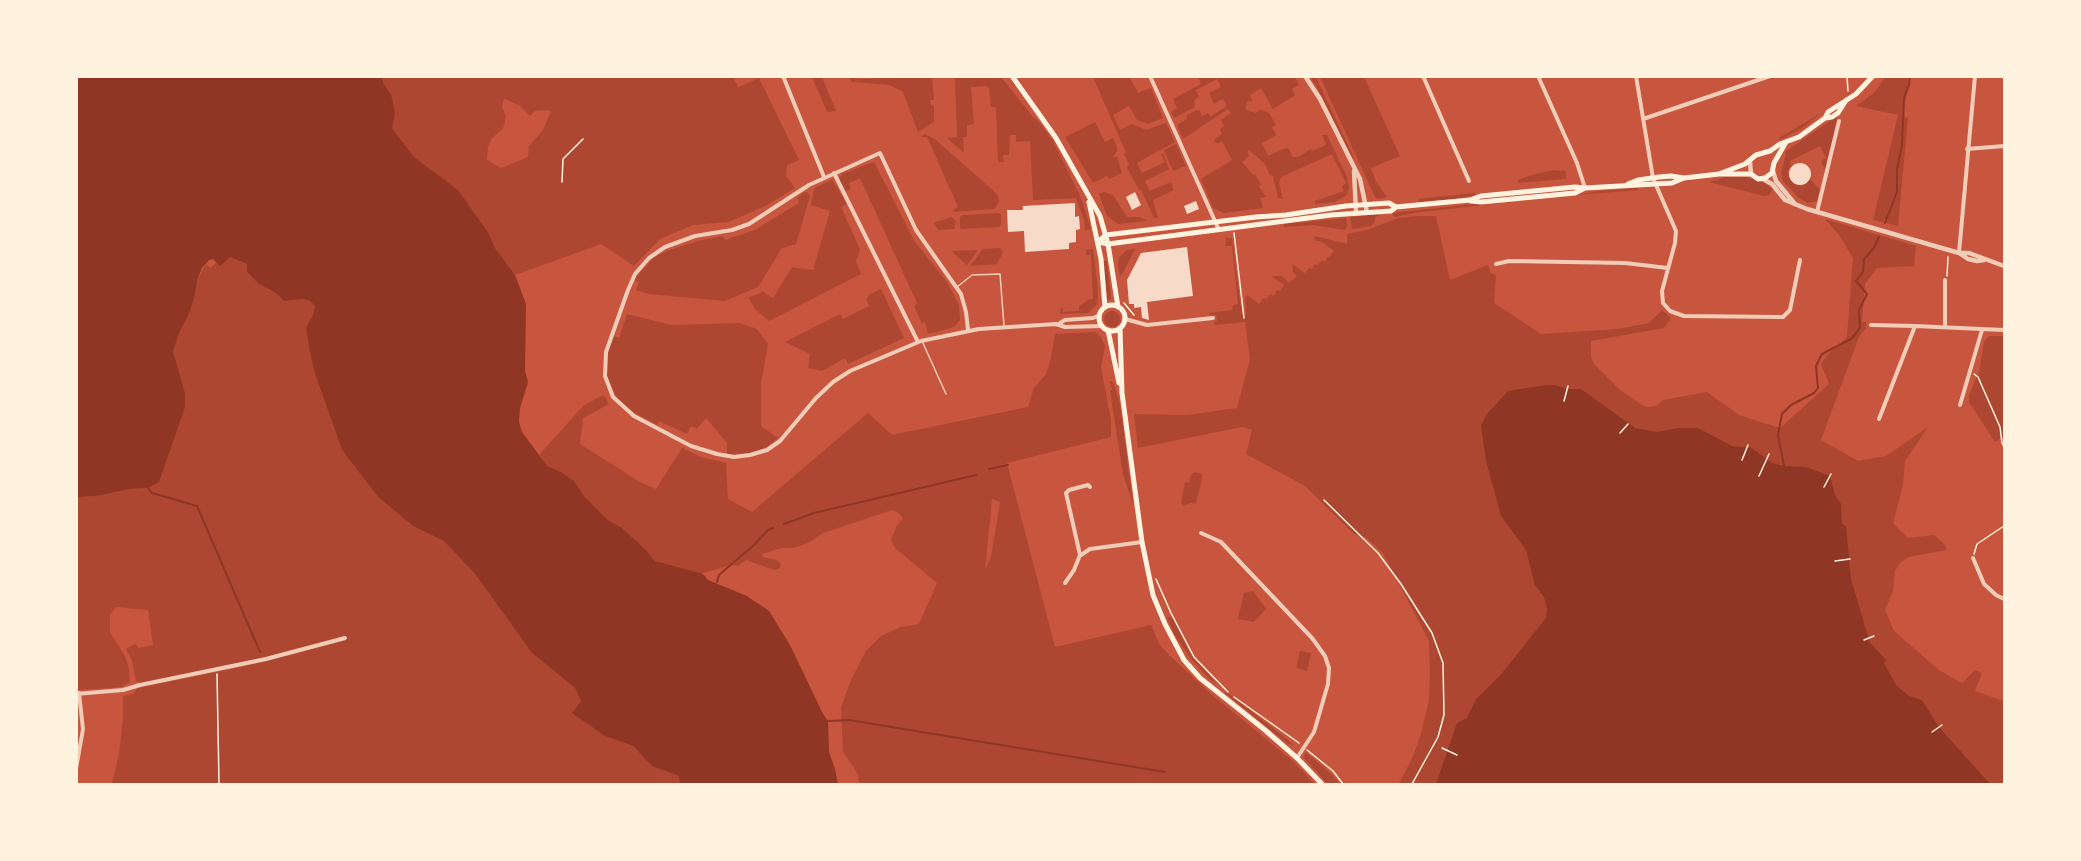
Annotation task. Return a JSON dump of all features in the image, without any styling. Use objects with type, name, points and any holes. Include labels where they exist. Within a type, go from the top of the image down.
[{"type":"main road","points":[[1012,76],[1056,138],[1100,216],[1108,244],[1118,306],[1125,319],[1120,328],[1122,393]]},
{"type":"main road","points":[[1719,174],[1799,137],[1825,118],[1832,117],[1873,76]]},
{"type":"main road","points":[[1098,242],[1108,244],[1356,213],[1390,211],[1396,207],[1575,193],[1585,188],[1628,184],[1638,180],[1654,181],[1671,176],[1684,178],[1719,174],[1751,174],[1763,179],[1773,171],[1774,163],[1786,142]]},
{"type":"main road","points":[[1088,197],[1098,242],[1105,308]]},
{"type":"main road","points":[[1098,242],[1106,235],[1286,216],[1356,205],[1389,203],[1396,207]]},
{"type":"main road","points":[[1118,306],[1111,305],[1105,308],[1100,315],[1102,326],[1108,330],[1114,331],[1120,328]]},
{"type":"main road","points":[[1108,330],[1122,393],[1142,542],[1154,595],[1175,645],[1184,660],[1215,691],[1265,730],[1322,784]]},
{"type":"street","points":[[783,76],[824,177]]},
{"type":"street","points":[[1150,76],[1219,230]]},
{"type":"street","points":[[1305,76],[1320,99],[1360,179],[1367,212]]},
{"type":"street","points":[[1423,76],[1470,181]]},
{"type":"street","points":[[1538,76],[1577,163],[1585,188]]},
{"type":"street","points":[[1636,76],[1654,181],[1676,231],[1675,243],[1663,285],[1662,297],[1666,307],[1676,314],[1777,318],[1787,315],[1800,260]]},
{"type":"street","points":[[1643,118],[1705,100],[1770,76]]},
{"type":"street","points":[[1957,256],[1975,76]]},
{"type":"street","points":[[1817,212],[1839,121]]},
{"type":"street","points":[[1967,149],[2004,146]]},
{"type":"street","points":[[968,330],[961,294],[916,230],[880,153],[824,177],[749,224],[732,230],[695,236],[664,247],[649,258],[634,274],[606,352],[605,376],[613,397],[634,416],[691,446],[724,456],[750,455],[767,450],[780,441],[832,382],[850,371],[920,341],[968,330],[1004,327],[1059,324],[1065,327],[1102,326]]},
{"type":"street","points":[[1761,153],[1768,155],[1774,163]]},
{"type":"street","points":[[1749,162],[1751,174]]},
{"type":"street","points":[[1354,171],[1356,213]]},
{"type":"street","points":[[1773,171],[1776,181],[1795,204]]},
{"type":"street","points":[[834,173],[920,341]]},
{"type":"street","points":[[1763,179],[1772,184],[1785,200],[1795,204],[1957,256],[1977,261],[1983,260],[2004,267]]},
{"type":"street","points":[[1496,264],[1509,261],[1626,263],[1668,268]]},
{"type":"street","points":[[1945,280],[1945,326]]},
{"type":"street","points":[[1059,324],[1065,320],[1093,318],[1100,315]]},
{"type":"street","points":[[1125,319],[1147,325],[1213,318]]},
{"type":"street","points":[[1871,325],[2004,330]]},
{"type":"street","points":[[1879,419],[1915,326]]},
{"type":"street","points":[[1960,405],[1982,330]]},
{"type":"street","points":[[1080,555],[1066,493],[1069,490],[1089,485],[1090,487]]},
{"type":"street","points":[[1201,533],[1221,542],[1312,638],[1325,656],[1329,668],[1328,684],[1314,732],[1297,758]]},
{"type":"street","points":[[1065,583],[1080,555],[1089,549],[1142,542]]},
{"type":"street","points":[[1972,558],[1984,584],[1996,596],[2004,599]]},
{"type":"street","points":[[76,769],[83,729],[78,694],[123,690],[217,670],[345,638]]},
{"type":"lane","points":[[957,287],[972,275],[1000,274],[1004,327]]},
{"type":"lane","points":[[920,341],[946,394]]},
{"type":"path","points":[[1847,76],[1848,91]]},
{"type":"path","points":[[562,182],[563,159],[583,139]]},
{"type":"path","points":[[1233,228],[1244,318]]},
{"type":"path","points":[[1945,280],[1948,256],[1957,256]]},
{"type":"path","points":[[1978,377],[2000,427],[2004,447]]},
{"type":"path","points":[[1564,401],[1568,386]]},
{"type":"path","points":[[1620,433],[1628,424]]},
{"type":"path","points":[[1742,460],[1748,445]]},
{"type":"path","points":[[1759,476],[1768,454]]},
{"type":"path","points":[[1824,487],[1831,474]]},
{"type":"path","points":[[1324,500],[1378,553],[1401,584],[1432,633],[1443,663],[1444,716],[1438,737],[1412,784]]},
{"type":"path","points":[[1972,558],[1977,544],[2004,526]]},
{"type":"path","points":[[1835,561],[1850,559]]},
{"type":"path","points":[[1153,573],[1188,646],[1203,667],[1231,694],[1333,771],[1343,784]]},
{"type":"path","points":[[1864,640],[1874,636]]},
{"type":"path","points":[[217,670],[219,784]]},
{"type":"path","points":[[1932,732],[1942,725]]},
{"type":"path","points":[[1442,748],[1457,755]]},
{"type":"shaded area","points":[[733,76],[738,87],[759,78],[799,160],[787,165],[786,176],[795,188],[767,205],[729,222],[693,225],[660,239],[634,266],[601,244],[515,275],[458,190],[414,157],[392,128],[391,94],[383,83],[382,77]],"holes":[[[504,99],[519,105],[530,116],[535,111],[551,111],[543,130],[529,146],[528,157],[501,168],[487,160],[488,147],[492,138],[503,129],[506,117],[502,106]]]},
{"type":"shaded area","points":[[1886,76],[1909,77],[1903,116],[1908,118],[1898,226],[1873,220],[1898,115],[1856,106],[1875,92]]},
{"type":"shaded area","points":[[76,77],[382,77],[383,83],[391,94],[395,113],[392,128],[414,157],[458,190],[515,275],[526,304],[525,371],[528,382],[520,408],[519,422],[522,432],[547,466],[574,481],[585,497],[608,520],[622,528],[655,561],[703,574],[708,580],[747,596],[769,611],[790,645],[828,721],[829,752],[838,784],[680,784],[679,776],[652,766],[633,746],[605,736],[572,713],[581,701],[575,688],[532,653],[475,574],[444,541],[413,526],[378,497],[342,450],[314,371],[309,347],[306,328],[315,306],[303,299],[284,301],[258,283],[247,272],[247,264],[230,257],[220,266],[213,259],[209,260],[202,268],[189,314],[173,351],[185,393],[185,407],[159,482],[148,488],[77,497]]},
{"type":"shaded area","points":[[812,77],[822,77],[836,111],[827,112]]},
{"type":"shaded area","points":[[849,77],[857,79],[932,77],[934,100],[930,100],[931,105],[934,106],[934,122],[918,132],[903,92],[890,85],[852,82]]},
{"type":"shaded area","points":[[955,77],[1001,77],[1053,141],[1081,198],[1091,229],[1085,230],[1076,198],[1033,200],[1030,141],[1016,142],[1016,135],[1010,135],[1009,155],[1003,155],[1004,162],[998,162],[996,107],[991,107],[989,88],[986,86],[971,87],[974,124],[967,125],[967,137],[963,137],[964,153],[947,138],[957,137]]},
{"type":"shaded area","points":[[1093,77],[1133,77],[1130,78],[1138,93],[1151,88],[1163,118],[1148,124],[1137,120],[1129,106],[1113,115],[1120,130],[1132,124],[1146,130],[1166,123],[1175,142],[1137,163],[1142,173],[1165,162],[1161,154],[1163,153],[1169,169],[1145,181],[1150,191],[1171,182],[1174,190],[1153,200],[1158,218],[1154,218],[1141,190],[1127,168],[1129,164],[1124,154],[1126,153]]},
{"type":"shaded area","points":[[1295,77],[1299,85],[1292,89],[1295,95],[1273,109],[1261,88],[1250,95],[1252,102],[1248,101],[1245,109],[1256,113],[1260,109],[1269,113],[1276,125],[1272,127],[1276,135],[1262,143],[1268,156],[1286,148],[1293,157],[1298,157],[1311,149],[1312,151],[1324,146],[1326,144],[1322,135],[1327,135],[1347,177],[1349,187],[1347,195],[1335,202],[1315,204],[1315,201],[1344,191],[1342,186],[1346,183],[1332,154],[1281,177],[1279,183],[1283,199],[1278,198],[1273,176],[1270,175],[1265,164],[1249,150],[1247,152],[1249,156],[1242,162],[1253,175],[1255,174],[1261,185],[1259,186],[1266,197],[1260,198],[1263,208],[1224,213],[1213,208],[1201,179],[1232,160],[1222,141],[1217,144],[1214,140],[1222,134],[1220,129],[1224,126],[1221,120],[1231,113],[1228,109],[1183,139],[1177,125],[1196,110],[1200,111],[1202,116],[1208,113],[1211,116],[1227,106],[1223,99],[1214,104],[1209,93],[1221,87],[1217,79],[1196,90],[1199,97],[1194,100],[1195,107],[1174,118],[1171,112],[1177,108],[1173,99],[1201,84],[1199,78]]},
{"type":"shaded area","points":[[1310,77],[1316,77],[1354,158],[1352,158]]},
{"type":"shaded area","points":[[1320,77],[1364,77],[1400,156],[1371,168],[1376,182],[1387,197],[1378,199],[1375,197]]},
{"type":"shaded area","points":[[1821,113],[1801,129],[1779,140],[1779,138]]},
{"type":"shaded area","points":[[1837,116],[1825,170],[1821,161],[1826,158],[1820,146],[1790,161],[1789,177],[1796,184],[1802,186],[1807,183],[1808,179],[1820,190],[1817,201],[1808,203],[1799,198],[1783,181],[1781,173],[1785,152]]},
{"type":"shaded area","points":[[1095,122],[1105,142],[1113,138],[1118,150],[1113,157],[1117,157],[1122,173],[1109,179],[1107,176],[1093,183],[1065,137]]},
{"type":"shaded area","points":[[925,134],[936,140],[996,193],[999,201],[996,207],[954,212],[954,209],[958,207],[927,137],[921,137]]},
{"type":"shaded area","points":[[1176,144],[1186,166],[1173,171],[1164,150]]},
{"type":"shaded area","points":[[874,162],[915,242],[947,282],[959,305],[960,320],[954,327],[928,334],[925,322],[922,324],[914,306],[917,303],[860,178],[849,183],[851,189],[844,192],[839,179],[842,174]]},
{"type":"shaded area","points":[[1553,170],[1566,171],[1566,179],[1518,183],[1518,180]]},
{"type":"shaded area","points":[[1725,177],[1745,177],[1764,183],[1773,189],[1769,195],[1764,196],[1709,182]]},
{"type":"shaded area","points":[[831,180],[847,204],[841,207],[860,249],[856,261],[861,274],[769,321],[755,309],[748,297],[762,291],[773,298],[792,267],[813,270],[830,211],[811,205],[814,189]]},
{"type":"shaded area","points":[[1638,188],[1638,190],[1575,195],[1599,191]]},
{"type":"shaded area","points":[[805,192],[810,196],[796,244],[782,248],[758,287],[725,301],[649,294],[636,290],[639,282],[634,280],[654,257],[702,240],[723,236],[725,240],[755,230],[799,203],[797,198]]},
{"type":"shaded area","points":[[1104,192],[1113,195],[1127,217],[1140,217],[1147,221],[1118,224],[1107,216],[1099,194]]},
{"type":"shaded area","points":[[1475,193],[1475,195],[1456,199],[1419,202],[1418,199]]},
{"type":"shaded area","points":[[1483,203],[1483,205],[1395,217],[1391,213]]},
{"type":"shaded area","points":[[1001,214],[1001,225],[999,227],[961,229],[960,227],[960,217],[963,215]]},
{"type":"shaded area","points":[[1378,214],[1379,216],[1375,217],[1375,222],[1371,226],[1352,229],[1350,217]]},
{"type":"shaded area","points":[[1436,216],[1450,280],[1488,265],[1491,273],[1496,275],[1494,303],[1541,334],[1617,329],[1649,323],[1662,310],[1671,318],[1664,328],[1591,341],[1591,356],[1594,364],[1620,390],[1642,405],[1656,406],[1663,400],[1707,392],[1739,415],[1780,428],[1829,384],[1821,364],[1829,353],[1847,337],[1853,258],[1839,235],[1825,219],[1916,246],[1914,266],[1877,268],[1865,284],[1862,322],[1866,322],[1866,328],[1859,337],[1821,440],[1858,461],[1886,456],[1928,427],[1905,461],[1903,485],[1893,523],[1908,538],[1934,535],[1947,550],[1908,557],[1900,563],[1895,571],[1893,591],[1885,610],[1894,631],[1939,670],[1962,683],[1975,670],[1982,673],[1975,691],[2004,701],[2004,784],[1397,784],[1413,756],[1429,700],[1429,641],[1383,553],[1367,538],[1354,534],[1305,486],[1246,454],[1252,430],[1242,427],[1138,448],[1134,414],[1187,415],[1237,408],[1250,359],[1245,322],[1214,325],[1217,321],[1216,315],[1209,315],[1209,313],[1232,310],[1233,305],[1238,304],[1232,246],[1225,246],[1226,238],[1232,238],[1242,315],[1246,314],[1245,296],[1247,295],[1259,304],[1263,298],[1266,299],[1270,294],[1273,296],[1277,290],[1280,291],[1284,285],[1271,276],[1282,276],[1289,283],[1297,276],[1293,272],[1292,264],[1305,273],[1315,264],[1318,265],[1322,260],[1324,262],[1329,257],[1334,251],[1322,242],[1314,240],[1315,236],[1347,244],[1347,234],[1367,230],[1398,218]]},
{"type":"shaded area","points":[[952,217],[956,222],[954,229],[938,230],[934,223]]},
{"type":"shaded area","points":[[1346,218],[1345,230],[1313,225],[1284,227],[1284,224]]},
{"type":"shaded area","points":[[1000,248],[1003,252],[997,264],[970,266],[983,249]]},
{"type":"shaded area","points":[[1093,249],[1098,290],[1097,304],[1088,313],[1060,314],[1061,308],[1063,312],[1079,311],[1079,306],[1093,299],[1091,255],[1086,255],[1086,250]]},
{"type":"shaded area","points":[[1135,249],[1120,276],[1118,263],[1120,256],[1127,250]]},
{"type":"shaded area","points":[[978,250],[967,265],[952,252],[953,251]]},
{"type":"shaded area","points":[[230,257],[247,264],[247,272],[284,301],[303,299],[315,306],[306,329],[314,371],[342,450],[378,497],[413,526],[444,541],[475,574],[532,653],[575,688],[581,701],[573,713],[605,736],[633,746],[652,766],[679,776],[680,784],[112,784],[119,753],[123,696],[133,694],[137,688],[242,667],[343,641],[345,638],[228,666],[141,683],[136,681],[132,661],[126,649],[135,644],[139,648],[153,645],[148,610],[116,607],[110,615],[110,632],[125,656],[130,682],[122,687],[77,690],[76,497],[148,488],[185,393],[173,351],[189,314],[197,280],[206,264],[210,268],[217,262]]},
{"type":"shaded area","points":[[1103,261],[1107,261],[1111,299],[1107,300]]},
{"type":"shaded area","points":[[881,289],[904,338],[848,364],[845,358],[822,371],[808,368],[810,354],[785,342],[840,314],[843,319],[869,306],[866,299],[870,294]]},
{"type":"shaded area","points":[[1112,311],[1118,313],[1120,319],[1118,325],[1112,327],[1106,325],[1104,319],[1106,313]]},
{"type":"shaded area","points":[[627,314],[671,325],[739,323],[757,329],[768,344],[761,383],[761,426],[778,438],[767,447],[750,453],[727,454],[727,443],[706,418],[697,429],[691,426],[687,434],[659,421],[657,425],[628,409],[616,396],[607,376],[608,352],[614,336],[619,338]]},
{"type":"shaded area","points":[[1095,332],[1100,336],[1105,346],[1101,367],[1111,420],[1111,437],[1007,463],[1055,647],[1151,625],[1159,644],[1168,654],[1210,693],[1293,761],[1315,784],[859,784],[858,774],[843,752],[841,707],[851,680],[866,651],[881,636],[901,627],[919,624],[937,583],[895,548],[891,540],[896,527],[903,518],[892,510],[823,533],[810,542],[794,548],[781,548],[762,554],[763,557],[777,560],[781,564],[780,568],[775,570],[746,560],[738,566],[731,565],[700,574],[655,561],[622,528],[608,520],[585,497],[574,481],[547,466],[539,455],[584,405],[604,395],[609,404],[583,418],[580,444],[640,482],[656,489],[682,448],[701,457],[726,463],[728,499],[752,512],[868,413],[892,435],[1028,407],[1034,388],[1046,374],[1055,334]],"holes":[[[992,499],[1000,502],[991,557],[985,570]]]},
{"type":"shaded area","points":[[1989,336],[2004,336],[2004,436],[1995,442],[1969,402],[1969,395],[1979,372],[1984,342]]},
{"type":"shaded area","points":[[1110,381],[1116,390],[1120,404],[1133,505],[1123,474]]},
{"type":"shaded area","points":[[1546,385],[1581,389],[1635,428],[1657,432],[1678,428],[1698,428],[1732,446],[1752,448],[1772,463],[1806,467],[1830,476],[1835,495],[1841,504],[1842,524],[1846,526],[1851,579],[1870,643],[1886,660],[1884,663],[1896,685],[1909,696],[1922,700],[1939,727],[1990,784],[1436,784],[1457,723],[1467,718],[1476,699],[1503,672],[1546,618],[1547,609],[1544,597],[1535,585],[1526,550],[1501,516],[1486,461],[1481,425],[1487,414],[1508,391]]},
{"type":"shaded area","points":[[1194,472],[1203,474],[1196,504],[1191,503],[1184,506],[1181,503],[1185,482],[1189,483]]},
{"type":"shaded area","points":[[1253,591],[1266,609],[1254,622],[1238,619],[1244,593]]},
{"type":"shaded area","points":[[1167,617],[1172,617],[1191,655],[1217,684],[1209,679],[1189,656],[1174,634]]},
{"type":"shaded area","points":[[1300,651],[1311,653],[1307,671],[1296,668]]},
{"type":"shaded area","points":[[1225,691],[1294,745],[1288,744]]},
{"type":"shaded area","points":[[1305,752],[1340,784],[1328,784],[1304,758]]},
{"type":"building","points":[[1796,163],[1804,163],[1811,170],[1811,178],[1804,185],[1796,185],[1789,178],[1789,170]]},
{"type":"building","points":[[1135,192],[1141,205],[1132,210],[1126,197]]},
{"type":"building","points":[[1196,201],[1199,209],[1187,214],[1184,206]]},
{"type":"building","points":[[1075,203],[1075,217],[1079,216],[1080,229],[1076,230],[1076,242],[1069,243],[1069,249],[1025,252],[1024,231],[1008,232],[1007,210],[1023,210],[1023,206]]},
{"type":"building","points":[[1187,247],[1193,296],[1147,302],[1149,320],[1142,318],[1141,307],[1134,308],[1134,304],[1129,304],[1127,280],[1141,253]]},
{"type":"waterway","points":[[1885,223],[1897,192],[1904,98],[1910,76]]},
{"type":"waterway","points":[[1784,466],[1778,435],[1782,414],[1791,405],[1814,393],[1818,388],[1816,366],[1822,354],[1851,339],[1860,327],[1859,310],[1867,294],[1856,281],[1863,272],[1864,259],[1874,248],[1879,237]]},
{"type":"waterway","points":[[989,469],[1008,465]]},
{"type":"waterway","points":[[784,524],[814,513],[976,475]]},
{"type":"waterway","points":[[148,488],[152,493],[197,506],[260,652]]},
{"type":"waterway","points":[[717,582],[719,575],[773,528]]},
{"type":"waterway","points":[[828,721],[849,720],[1165,772]]}]
